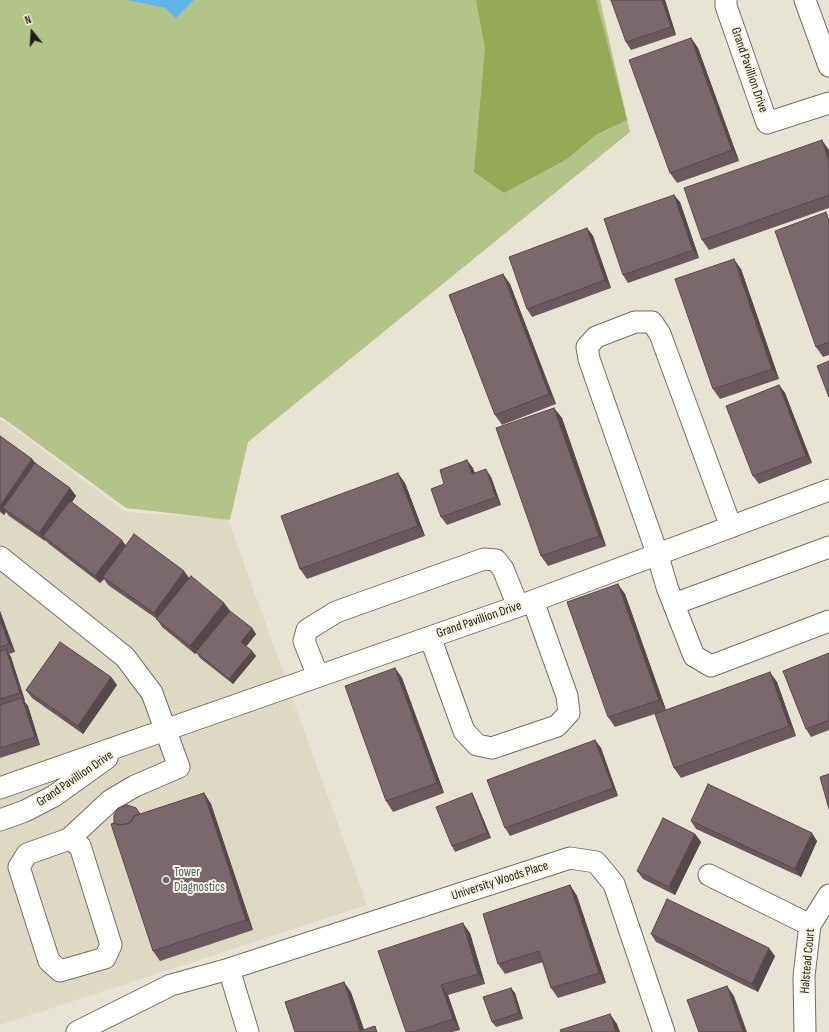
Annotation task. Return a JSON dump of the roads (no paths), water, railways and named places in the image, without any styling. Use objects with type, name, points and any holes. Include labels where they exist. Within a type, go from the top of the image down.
[{"type":"street","name":"Grand Pavillion Drive","points":[[726,0],[726,6],[767,123],[829,103]]},
{"type":"street","points":[[805,0],[829,66]]},
{"type":"street","points":[[731,527],[660,334],[652,322],[635,322],[596,337],[587,347],[589,359],[674,604],[694,656],[711,666],[829,621]]},
{"type":"street","name":"Grand Pavillion Drive","points":[[0,788],[526,603],[829,490]]},
{"type":"street","points":[[674,604],[829,546]]},
{"type":"street","points":[[0,558],[125,657],[152,693],[167,730],[187,763],[135,786],[111,800],[69,839],[27,854],[19,867],[49,961],[60,971],[105,958],[111,945],[80,846],[69,839]]},
{"type":"street","points":[[318,676],[304,641],[307,630],[336,612],[484,559],[496,560],[526,603],[567,696],[568,713],[557,726],[492,748],[477,745],[464,731],[430,637]]},
{"type":"street","name":"Grand Pavillion Drive","points":[[0,820],[25,811],[54,796],[127,744]]},
{"type":"street","name":"University Woods Place","points":[[77,1032],[172,985],[570,858],[596,862],[614,884],[664,1032]]},
{"type":"street","points":[[709,875],[810,925]]},
{"type":"street","name":"Halstead Court","points":[[805,1032],[804,976],[810,925],[829,895]]},
{"type":"street","points":[[229,968],[248,1032]]},
{"type":"water","points":[[128,0],[194,0],[176,18],[165,8]]},
{"type":"place","name":"Tower Diagnostics","points":[[166,880]]}]
